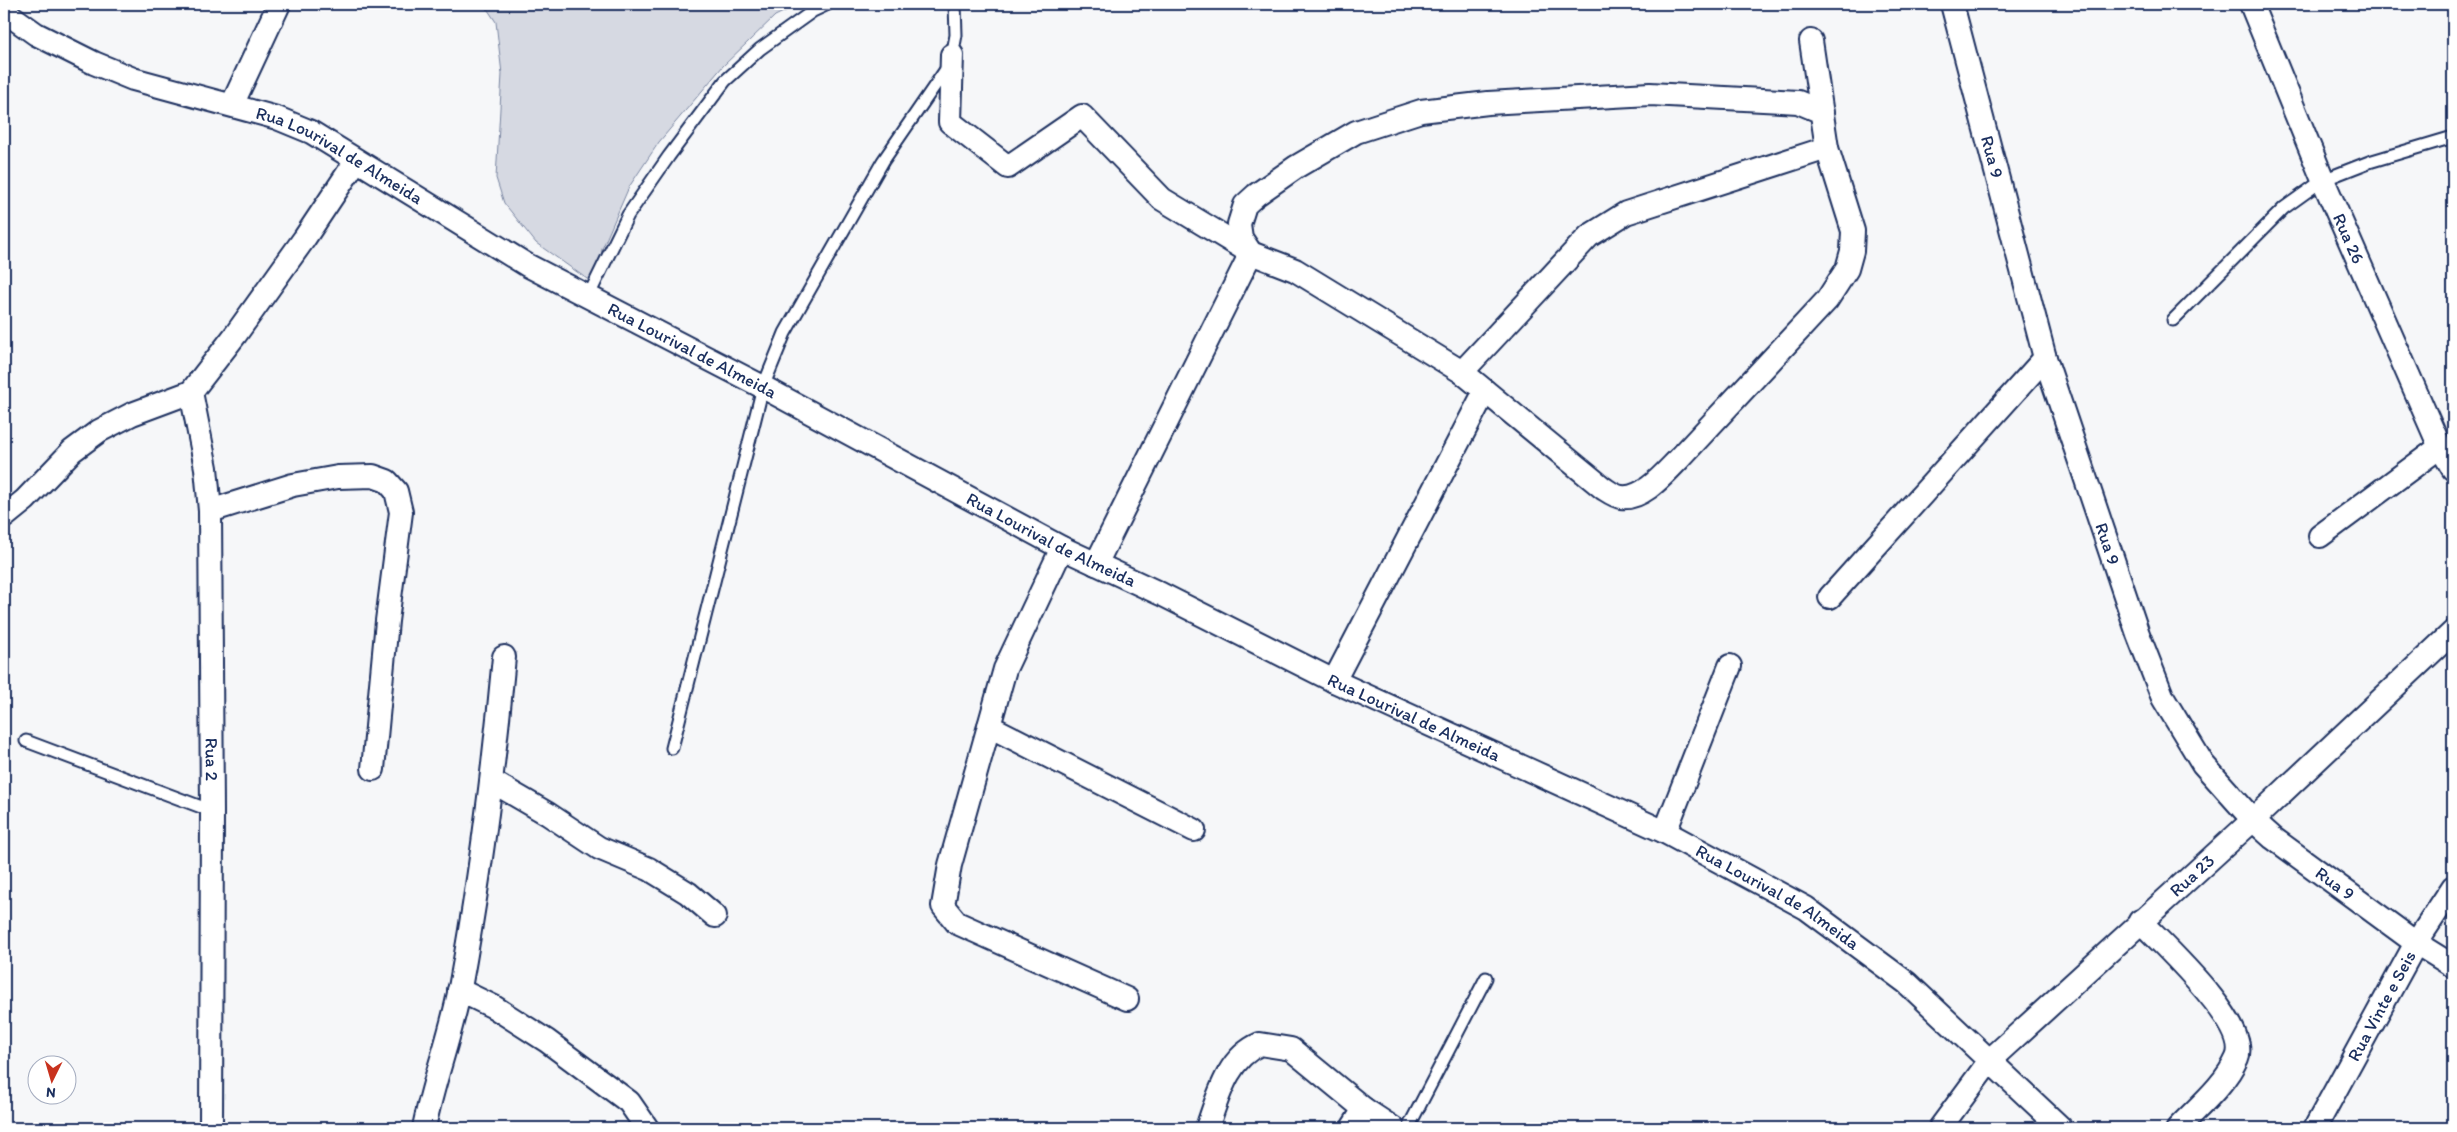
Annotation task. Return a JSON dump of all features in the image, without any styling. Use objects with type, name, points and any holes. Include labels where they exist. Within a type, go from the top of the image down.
[{"type":"street","points":[[232,105],[279,4]]},
{"type":"street","name":"Rua 9","points":[[1952,4],[2045,358],[2138,634],[2162,698],[2203,764],[2253,820],[2273,838],[2416,943],[2453,966]]},
{"type":"street","name":"Rua 26","points":[[2251,4],[2323,180],[2440,447],[2453,469]]},
{"type":"street","name":"Rua Lourival de Almeida","points":[[4,11],[36,34],[132,80],[232,105],[276,118],[311,132],[527,265],[763,387],[1062,548],[1161,594],[1334,681],[1665,832],[1806,908],[1907,983],[1991,1060],[2040,1111],[2061,1128]]},
{"type":"street","points":[[952,55],[950,122],[1008,167],[1082,116],[1162,199],[1251,253],[1295,270],[1462,372],[1603,488],[1617,496],[1628,496],[1654,484],[1827,300],[1847,269],[1852,251],[1852,231],[1827,148],[1811,41]]},
{"type":"street","points":[[1251,253],[1241,238],[1239,224],[1245,205],[1256,195],[1296,167],[1356,132],[1421,111],[1488,104],[1650,94],[1798,102],[1822,112]]},
{"type":"street","points":[[1462,372],[1589,236],[1626,213],[1827,148]]},
{"type":"street","points":[[4,517],[25,500],[72,451],[99,431],[132,414],[191,392],[304,239],[356,160]]},
{"type":"street","points":[[1096,564],[1251,253]]},
{"type":"street","points":[[1830,598],[2045,358]]},
{"type":"street","points":[[1334,681],[1485,391]]},
{"type":"street","name":"Rua 2","points":[[191,392],[206,468],[210,511],[212,811],[211,1128]]},
{"type":"street","points":[[2320,536],[2440,447]]},
{"type":"street","points":[[210,511],[293,485],[338,477],[373,476],[387,481],[396,491],[400,512],[387,621],[373,769]]},
{"type":"street","points":[[1062,548],[1005,669],[950,865],[943,906],[946,912],[958,923],[1127,999]]},
{"type":"street","name":"Rua 23","points":[[1940,1128],[1991,1060],[2140,921],[2253,820],[2453,632]]},
{"type":"street","points":[[424,1128],[431,1092],[459,990],[493,782],[504,657]]},
{"type":"street","points":[[1665,832],[1730,666]]},
{"type":"street","points":[[989,726],[1194,830]]},
{"type":"street","points":[[493,782],[548,814],[599,848],[649,869],[688,893],[715,916]]},
{"type":"street","name":"Rua Vinte e Seis","points":[[2315,1128],[2416,943],[2453,887]]},
{"type":"street","points":[[2140,921],[2213,998],[2239,1040],[2237,1057],[2227,1074],[2178,1128]]},
{"type":"street","points":[[459,990],[494,1007],[546,1041],[629,1102],[647,1128]]},
{"type":"street","points":[[1206,1128],[1222,1085],[1240,1056],[1260,1044],[1291,1049],[1364,1109],[1393,1128]]},
{"type":"street","points":[[1352,1128],[1364,1109]]},
{"type":"lane","points":[[588,297],[628,215],[725,81],[760,49],[828,4]]},
{"type":"lane","points":[[672,748],[763,387],[784,333],[883,161],[951,62],[956,36],[955,4]]},
{"type":"lane","points":[[2174,320],[2284,208],[2323,180],[2369,162],[2453,137]]},
{"type":"lane","points":[[26,741],[212,811]]},
{"type":"lane","points":[[1408,1128],[1486,978]]},
{"type":"shaded area","points":[[484,4],[800,4],[775,16],[723,66],[659,142],[629,187],[602,249],[597,286],[536,243],[504,203],[496,178],[502,74],[496,22]]}]
